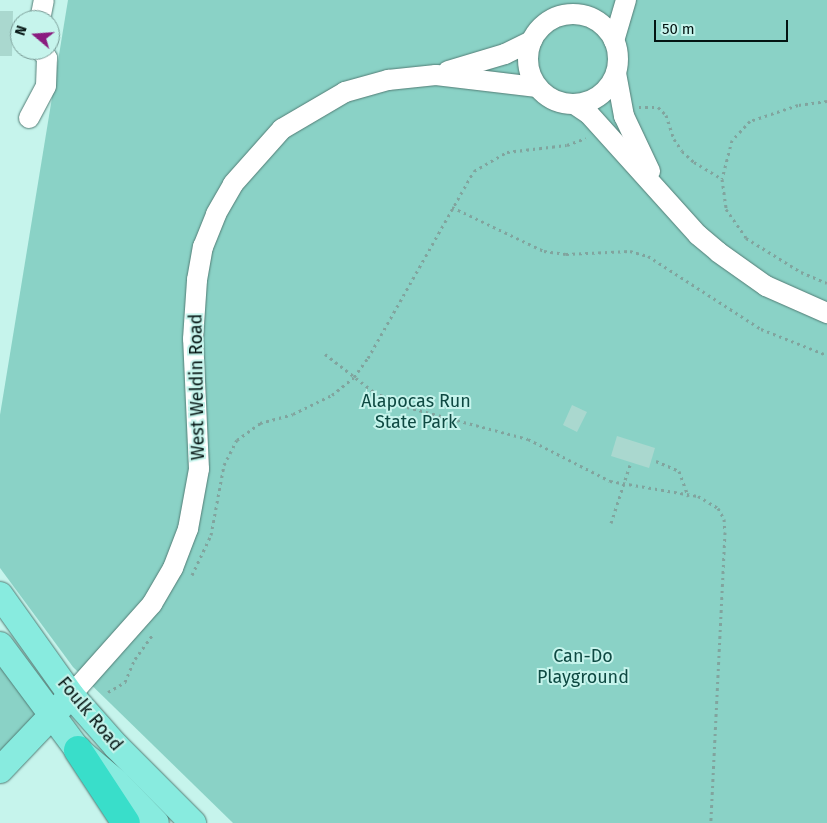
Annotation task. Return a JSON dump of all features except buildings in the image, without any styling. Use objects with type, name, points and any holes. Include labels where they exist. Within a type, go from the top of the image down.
[{"type":"highway","points":[[78,750],[126,823]]},
{"type":"main road","name":"Foulk Road","points":[[0,595],[71,695],[116,746],[193,823]]},
{"type":"main road","name":"Foulk Road","points":[[0,645],[78,750],[116,782],[156,823]]},
{"type":"main road","name":"West Weldin Road","points":[[0,770],[71,695]]},
{"type":"street","points":[[592,0],[573,15],[548,22],[532,41],[529,69],[537,87],[552,99],[574,104],[604,129],[698,235],[736,266],[766,286],[827,313]]},
{"type":"street","points":[[614,41],[626,0]]},
{"type":"street","points":[[573,15],[599,23],[614,41],[618,58],[616,73],[624,116],[660,191]]},
{"type":"street","name":"West Weldin Road","points":[[71,695],[152,604],[173,568],[188,529],[199,469],[193,339],[197,280],[206,239],[233,184],[282,129],[345,92],[388,80],[436,75],[504,54],[532,41]]},
{"type":"street","points":[[29,118],[46,86],[47,60]]},
{"type":"street","points":[[574,104],[600,95],[616,73]]},
{"type":"street","name":"West Weldin Road","points":[[436,75],[537,87]]},
{"type":"path","points":[[827,101],[798,105],[750,121],[732,140],[722,178],[726,209],[746,238],[800,272],[827,283]]},
{"type":"path","points":[[624,116],[636,108],[658,107],[666,114],[674,139],[682,151],[708,172],[722,178]]},
{"type":"path","points":[[189,582],[211,535],[224,465],[237,440],[260,423],[294,414],[332,395],[354,377],[368,358],[474,170],[489,160],[534,147],[567,145],[604,129]]},
{"type":"path","points":[[452,207],[544,251],[566,254],[630,251],[648,256],[761,329],[827,355]]},
{"type":"path","points":[[325,354],[374,392],[407,407],[528,439],[610,481],[688,496],[698,496],[718,508],[724,518],[725,532],[712,823]]},
{"type":"path","points":[[656,461],[679,471],[688,496]]},
{"type":"path","points":[[611,523],[630,465]]},
{"type":"path","points":[[108,692],[125,682],[135,659],[155,630]]},
{"type":"green space","name":"Alapocas Run State Park","points":[[68,0],[827,0],[827,823],[233,823],[73,667],[0,568],[0,415],[58,60],[60,60]]},
{"type":"green space","points":[[0,645],[51,716],[0,770]]},
{"type":"park label","name":"Can-Do Playground","points":[[583,668]]}]
